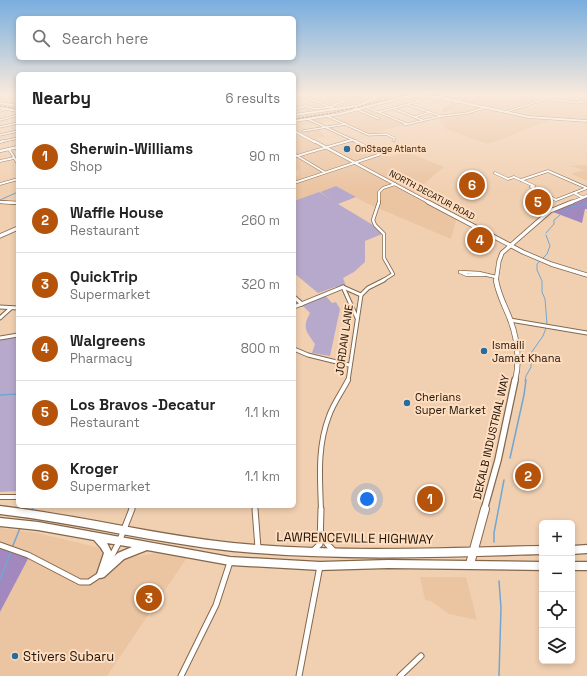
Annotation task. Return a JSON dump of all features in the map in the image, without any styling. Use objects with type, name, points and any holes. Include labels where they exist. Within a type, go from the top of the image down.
[{"type":"highway","name":"LAWRENCEVILLE HIGHWAY","points":[[0,510],[43,515],[177,540],[258,550],[306,553],[539,550]]},
{"type":"highway","points":[[0,522],[38,526],[119,542],[230,561],[320,566],[470,564],[539,566]]},
{"type":"highway","points":[[95,537],[104,544],[108,553],[101,574]]},
{"type":"highway","points":[[101,574],[126,552],[145,546]]},
{"type":"highway","points":[[575,566],[587,566]]},
{"type":"main road","name":"NORTH DECATUR ROAD","points":[[296,133],[510,245],[541,260],[587,275]]},
{"type":"main road","points":[[0,151],[16,147]]},
{"type":"main road","name":"DEKALB INDUSTRIAL WAY","points":[[470,564],[498,460],[517,373],[518,362],[510,320],[498,292],[496,277],[499,261],[502,253],[510,245],[550,211],[587,196]]},
{"type":"main road","points":[[0,236],[16,229]]},
{"type":"street","points":[[296,182],[381,154],[324,127]]},
{"type":"street","points":[[302,131],[334,127]]},
{"type":"street","points":[[351,127],[369,135],[389,135],[394,138],[394,141]]},
{"type":"street","points":[[0,135],[16,131]]},
{"type":"street","points":[[0,142],[16,138]]},
{"type":"street","points":[[297,156],[353,140]]},
{"type":"street","points":[[9,149],[16,161]]},
{"type":"street","points":[[297,156],[324,172]]},
{"type":"street","points":[[0,161],[14,158]]},
{"type":"street","points":[[521,180],[548,171],[587,188]]},
{"type":"street","points":[[495,173],[508,179],[514,177],[521,180],[534,186],[531,187],[556,200],[587,188]]},
{"type":"street","points":[[0,184],[16,180]]},
{"type":"street","name":"JORDAN LANE","points":[[306,553],[315,549],[320,544],[321,530],[318,464],[320,449],[329,415],[348,382],[350,372],[349,365],[361,295],[367,288],[390,277],[393,274],[384,258],[384,234],[373,220],[379,205],[379,192],[383,188],[395,184]]},
{"type":"street","points":[[574,193],[582,197]]},
{"type":"street","points":[[0,202],[16,203]]},
{"type":"street","points":[[486,275],[462,274],[460,272],[473,272],[496,277]]},
{"type":"street","points":[[296,306],[325,292],[343,287],[361,295]]},
{"type":"street","points":[[343,287],[357,318]]},
{"type":"street","points":[[296,299],[302,304]]},
{"type":"street","points":[[0,307],[16,308]]},
{"type":"street","points":[[0,318],[11,308]]},
{"type":"street","points":[[510,320],[587,333]]},
{"type":"street","points":[[0,338],[16,335]]},
{"type":"street","points":[[296,350],[308,355],[349,365]]},
{"type":"street","points":[[0,497],[16,497]]},
{"type":"street","points":[[0,545],[28,555],[80,582],[93,580],[101,574],[119,542],[132,508]]},
{"type":"street","points":[[255,508],[258,550]]},
{"type":"street","name":"JORDAN LANE","points":[[321,530],[328,546],[343,553]]},
{"type":"street","points":[[182,676],[216,605],[230,561]]},
{"type":"street","points":[[298,676],[320,566]]},
{"type":"street","points":[[400,676],[421,656]]},
{"type":"shaded area","points":[[296,127],[302,127],[308,130],[319,130],[325,137],[311,139],[326,148],[353,140],[389,157],[407,152],[444,167],[413,193],[457,217],[451,239],[366,203],[336,186],[296,200],[296,178],[300,172],[296,170]]},
{"type":"shaded area","points":[[353,127],[398,127],[371,134]]},
{"type":"shaded area","points":[[444,127],[533,127],[488,144],[446,129]]},
{"type":"shaded area","points":[[587,165],[587,181],[571,174],[584,170],[571,166]]},
{"type":"shaded area","points":[[336,186],[356,197],[338,204],[373,225],[382,234],[365,241],[365,262],[354,272],[343,278],[346,286],[335,287],[318,293],[296,275],[296,200],[319,192],[332,200],[320,192]]},
{"type":"shaded area","points":[[587,195],[587,209],[585,209],[582,223],[553,212],[561,204]]},
{"type":"shaded area","points":[[324,294],[332,303],[336,302],[340,309],[330,356],[312,353],[315,344],[306,329],[306,322],[310,313],[302,305]]},
{"type":"shaded area","points":[[16,336],[16,491],[0,492],[0,338]]},
{"type":"shaded area","points":[[0,528],[37,533],[105,549],[126,558],[194,547],[107,676],[0,676],[0,612],[29,557],[0,548]]},
{"type":"shaded area","points":[[0,548],[29,557],[0,612]]},
{"type":"shaded area","points":[[420,577],[466,577],[477,620],[449,614],[431,601],[425,600]]},
{"type":"waterway","points":[[0,200],[16,193]]},
{"type":"waterway","points":[[562,213],[572,207],[587,204]]},
{"type":"waterway","points":[[546,233],[554,224],[554,220],[560,215]]},
{"type":"waterway","points":[[542,259],[547,254],[550,246],[546,235]]},
{"type":"waterway","points":[[540,261],[537,264],[537,270],[542,281],[542,292],[545,299],[547,324]]},
{"type":"waterway","points":[[525,381],[531,367],[531,353],[543,336],[546,328]]},
{"type":"waterway","points":[[510,458],[526,380]]},
{"type":"waterway","points":[[0,395],[16,394]]},
{"type":"waterway","points":[[494,542],[494,533],[504,480]]},
{"type":"waterway","points":[[12,548],[20,528]]},
{"type":"waterway","points":[[0,580],[11,551]]},
{"type":"waterway","points":[[499,581],[501,608],[499,676]]},
{"type":"place","name":"OnStage Atlanta","points":[[347,149]]},
{"type":"place","name":"Kroger","points":[[472,185]]},
{"type":"place","name":"Los Bravos -Decatur","points":[[538,202]]},
{"type":"place","name":"Walgreens","points":[[480,240]]},
{"type":"place","name":"Ismaili Jamat Khana","points":[[484,351]]},
{"type":"place","name":"Cherians Super Market","points":[[407,403]]},
{"type":"place","name":"Waffle House","points":[[528,476]]},
{"type":"place","name":"Sherwin-Williams","points":[[430,499]]},
{"type":"place","name":"QuickTrip","points":[[149,598]]},
{"type":"place","name":"Stivers Subaru","points":[[15,656]]}]
